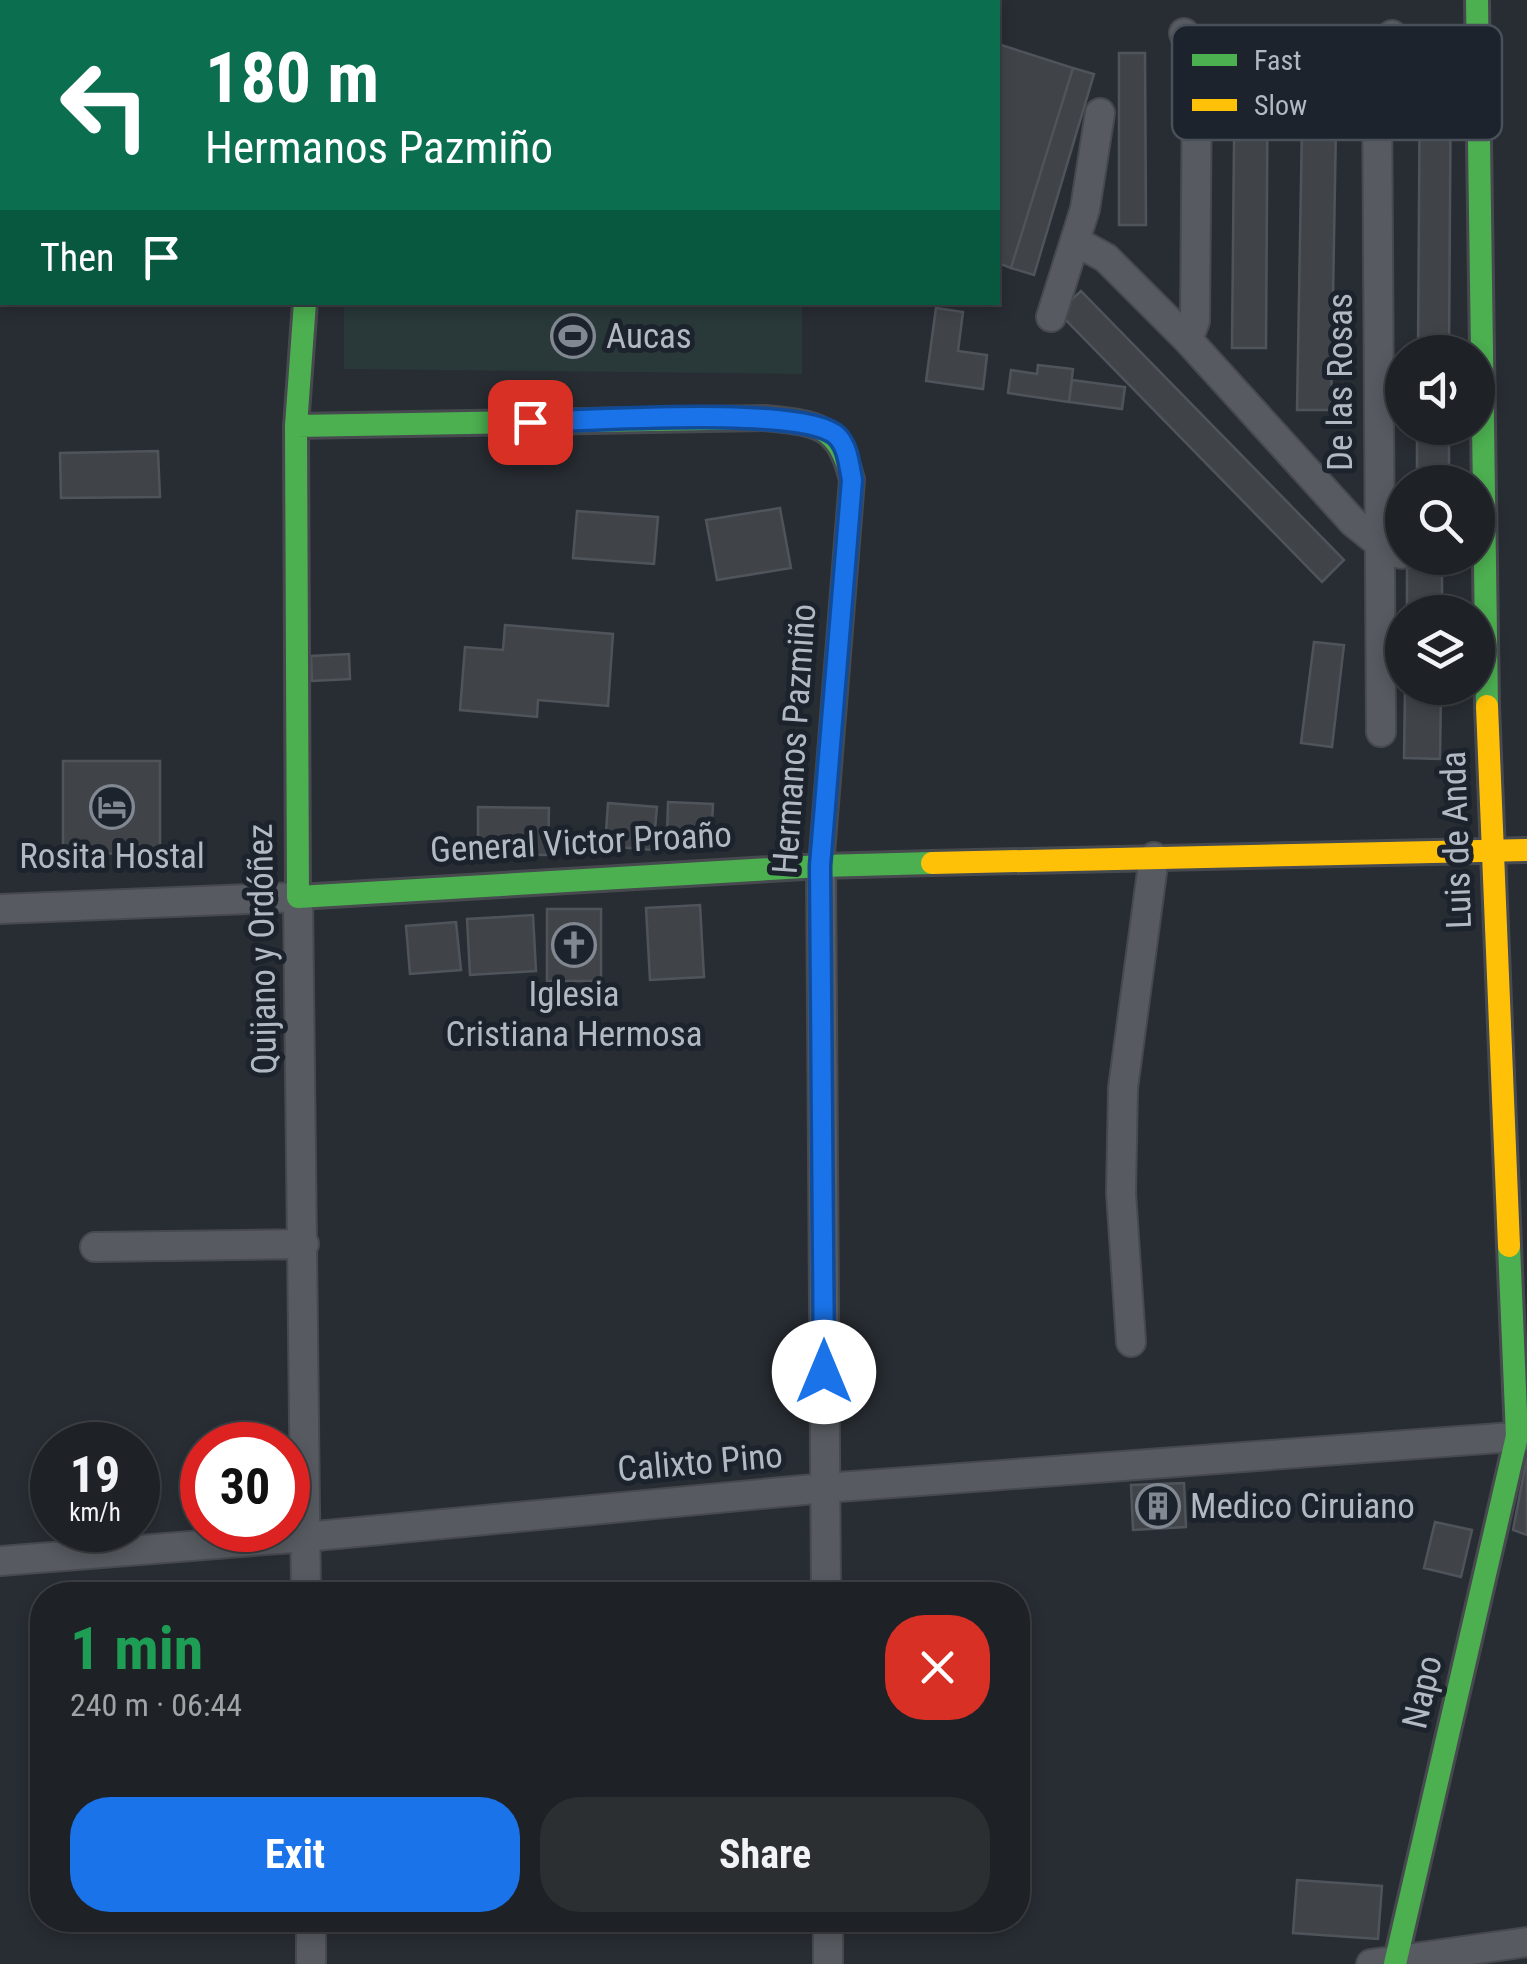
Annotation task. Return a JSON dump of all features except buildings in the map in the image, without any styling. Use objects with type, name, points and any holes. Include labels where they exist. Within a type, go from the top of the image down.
[{"type":"street","name":"Luis de Anda","points":[[1477,0],[1477,25]]},
{"type":"street","points":[[1051,317],[1089,190],[1100,113]]},
{"type":"street","points":[[1188,340],[1195,321],[1197,140]]},
{"type":"street","name":"De las Rosas","points":[[1379,140],[1388,465]]},
{"type":"street","name":"Luis de Anda","points":[[1475,465],[1476,140]]},
{"type":"street","points":[[1074,241],[1106,258],[1188,340],[1353,522],[1385,544]]},
{"type":"street","name":"Quijano y Ordóñez","points":[[305,305],[296,426],[305,1422]]},
{"type":"street","name":"Hermanos Pazmiño","points":[[296,426],[764,418],[820,426],[836,436],[846,452],[852,480],[820,866],[826,1582]]},
{"type":"street","name":"De las Rosas","points":[[1381,732],[1389,575]]},
{"type":"street","name":"Luis de Anda","points":[[1476,575],[1522,1436]]},
{"type":"street","name":"General Victor Proaño","points":[[0,908],[298,896],[820,866],[1527,850]]},
{"type":"street","points":[[1132,1342],[1121,1193],[1124,1088],[1154,857]]},
{"type":"street","points":[[95,1247],[304,1244]]},
{"type":"street","name":"Calixto Pino","points":[[310,1537],[825,1488],[1522,1436]]},
{"type":"street","name":"Napo","points":[[1395,1963],[1522,1436]]},
{"type":"street","name":"Calixto Pino","points":[[0,1560],[180,1546]]},
{"type":"street","name":"Quijano y Ordóñez","points":[[306,1552],[306,1582]]},
{"type":"street","points":[[311,1932],[312,1964]]},
{"type":"street","points":[[828,1932],[828,1964]]},
{"type":"street","points":[[1371,1964],[1527,1942]]},
{"type":"shaded area","name":"Aucas","points":[[344,305],[802,305],[802,374],[344,369]]},
{"type":"traffic: fast","points":[[1477,0],[1477,25]]},
{"type":"traffic: fast","points":[[1479,140],[1487,706]]},
{"type":"traffic: fast","points":[[305,305],[296,426],[298,897],[932,863]]},
{"type":"traffic: fast","points":[[296,426],[764,418],[811,425],[832,437],[840,447],[852,480],[821,866]]},
{"type":"traffic: fast","points":[[1395,1964],[1517,1436],[1509,1246]]},
{"type":"traffic: slow","points":[[1487,706],[1509,1246]]},
{"type":"traffic: slow","points":[[932,863],[1527,850]]},
{"type":"place","name":"Aucas","points":[[573,336]]},
{"type":"place","name":"Rosita Hostal","points":[[112,807]]},
{"type":"place","name":"Iglesia Cristiana Hermosa","points":[[574,945]]},
{"type":"place","name":"Medico Ciruiano","points":[[1158,1506]]},
{"type":"route","points":[[530,422],[764,418],[820,426],[836,436],[846,452],[852,480],[820,866],[824,1372]]}]
